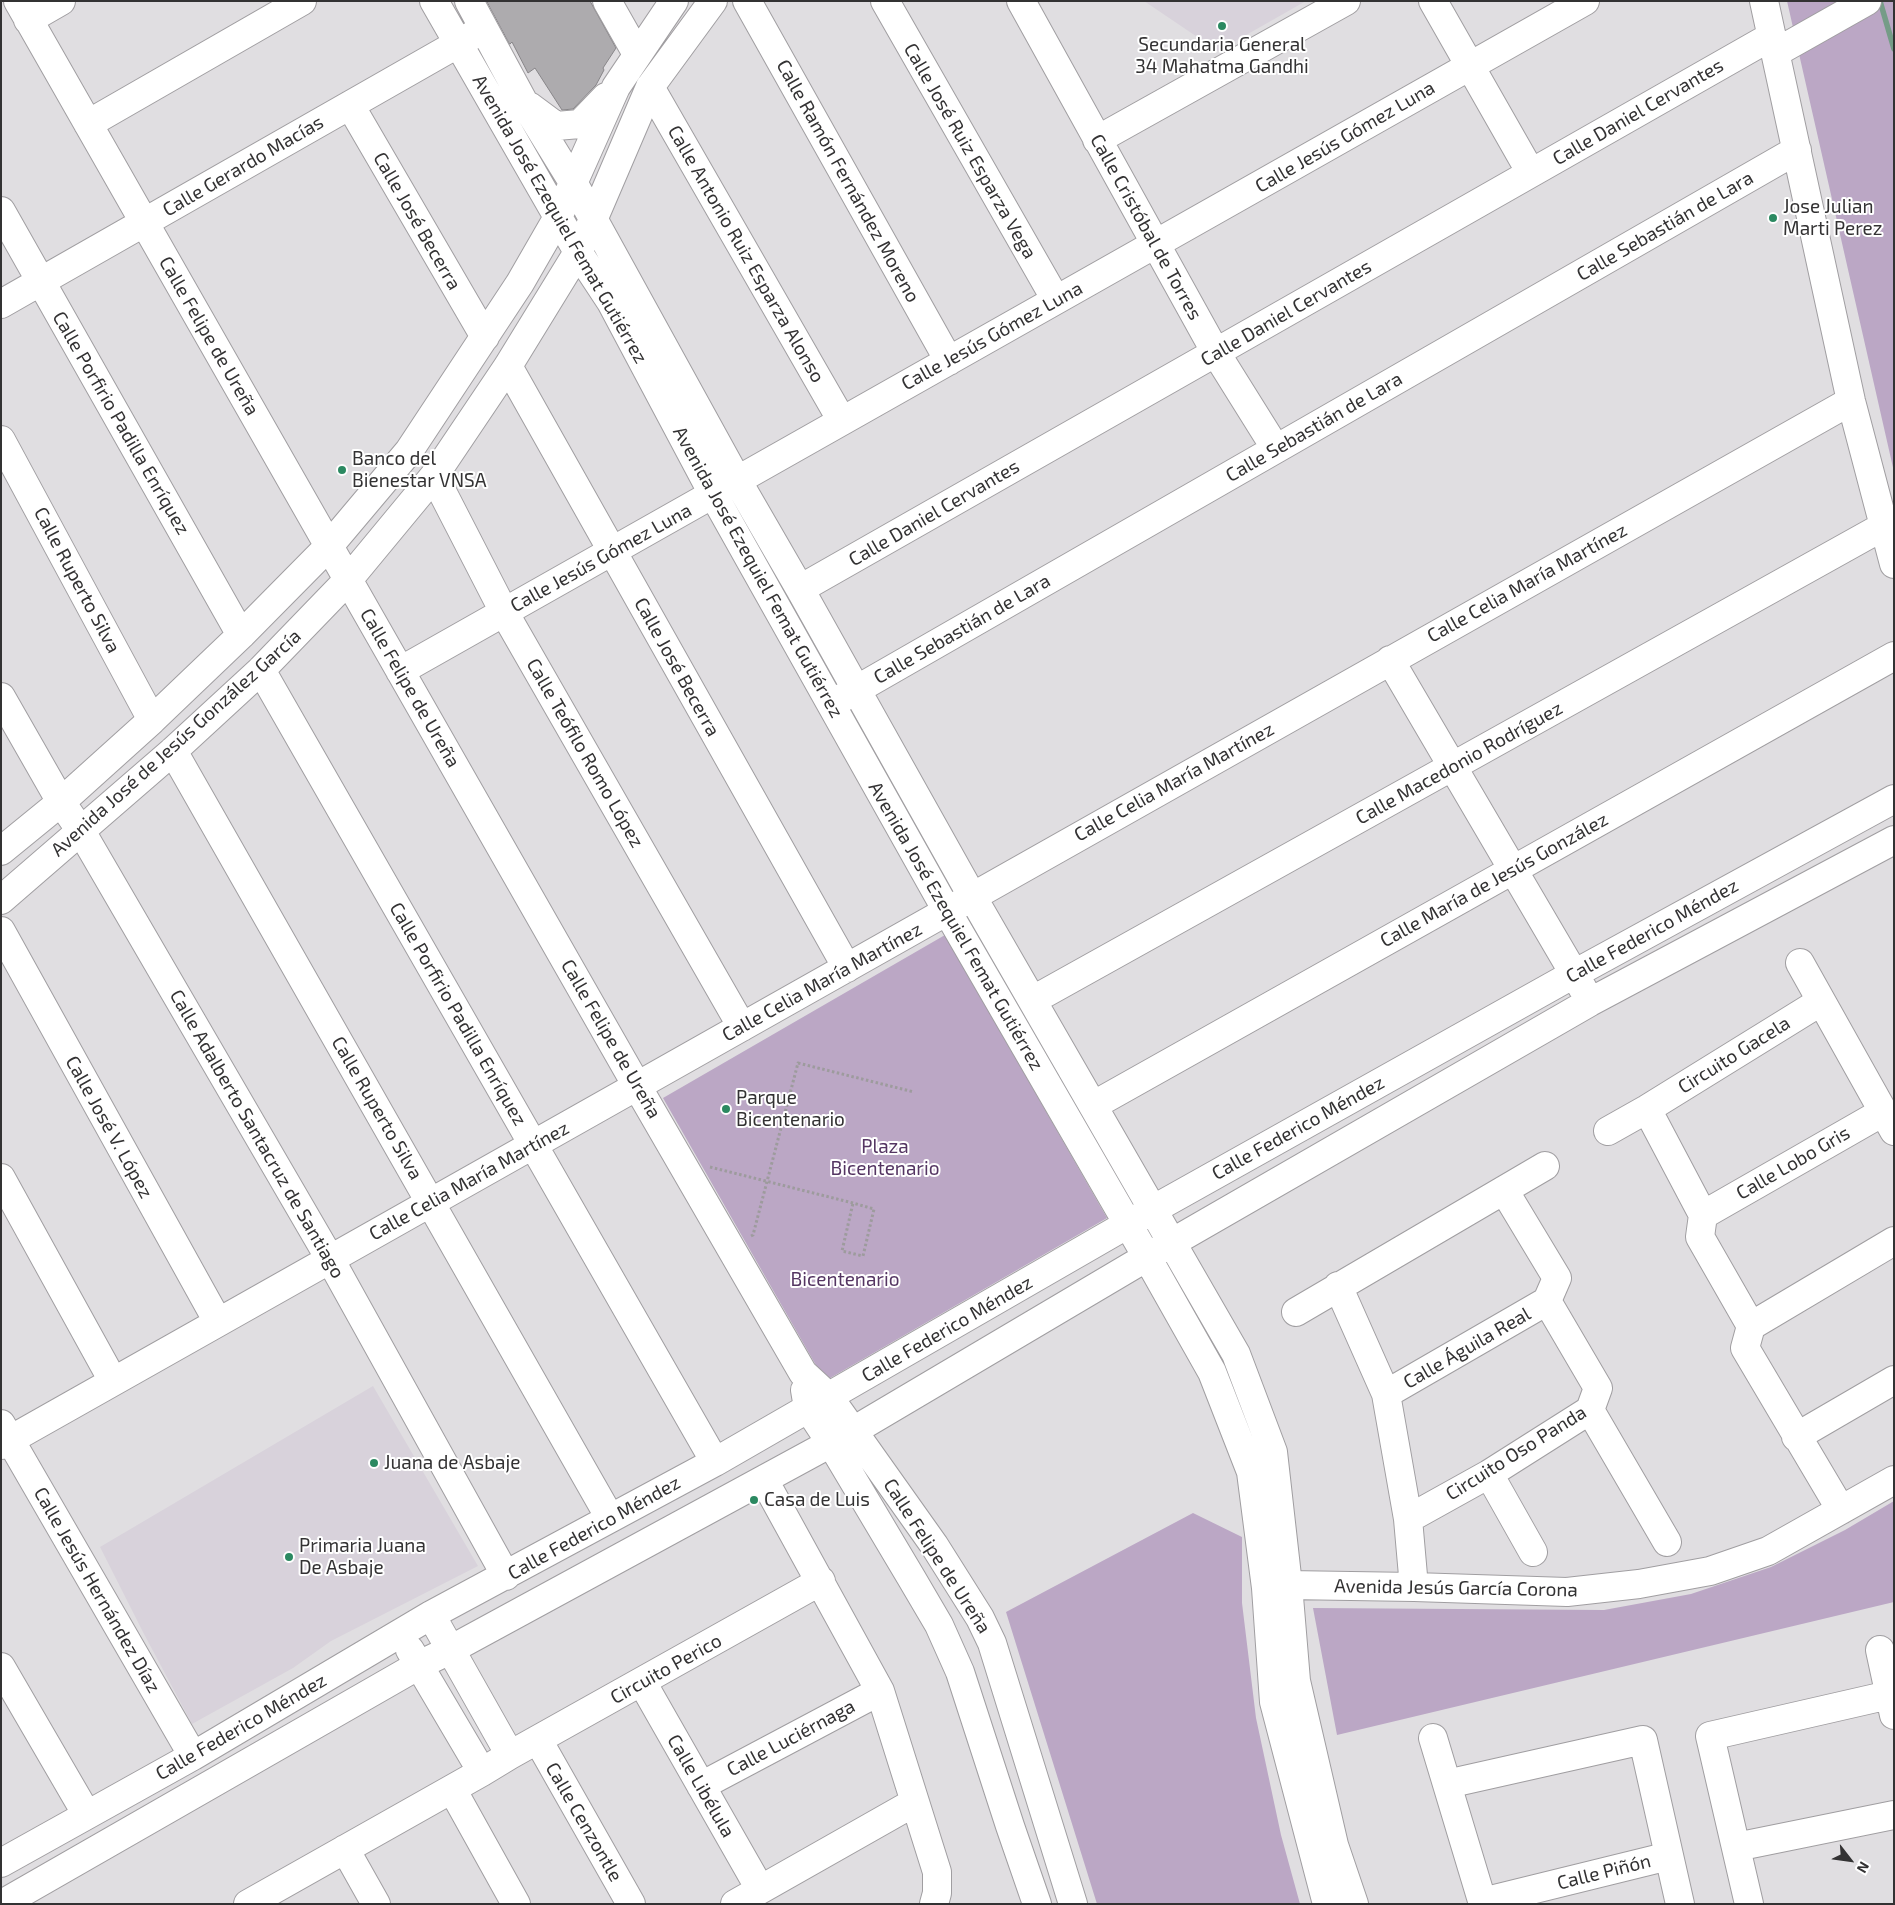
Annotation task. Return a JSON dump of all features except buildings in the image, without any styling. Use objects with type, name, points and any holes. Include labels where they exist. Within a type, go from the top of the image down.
[{"type":"street","points":[[23,10],[61,1]]},
{"type":"street","points":[[88,124],[302,1]]},
{"type":"street","name":"Avenida José Ezequiel Femat Gutiérrez","points":[[434,1],[578,252],[611,302],[713,494],[947,911],[1212,1372],[1250,1472],[1334,1846],[1354,1904]]},
{"type":"street","name":"Avenida José Ezequiel Femat Gutiérrez","points":[[469,1],[523,102],[574,184],[737,480],[972,896],[1236,1354],[1273,1452],[1277,1586],[1274,1702],[1327,1904]]},
{"type":"street","points":[[607,1],[637,54]]},
{"type":"street","name":"Avenida José de Jesús González García","points":[[1,851],[61,802],[241,636],[329,546],[409,451],[520,284],[558,217],[616,87],[674,1]]},
{"type":"street","name":"Avenida José de Jesús González García","points":[[1,900],[173,751],[260,670],[348,580],[434,476],[508,366],[554,293],[578,252],[593,220],[650,87],[713,1]]},
{"type":"street","name":"Calle Ramón Fernández Moreno","points":[[747,1],[949,360]]},
{"type":"street","name":"Calle José Ruiz Esparza Vega","points":[[885,1],[1056,300]]},
{"type":"street","name":"Calle Cristóbal de Torres","points":[[1021,1],[1216,353],[1276,449]]},
{"type":"street","points":[[1098,140],[1346,1]]},
{"type":"street","points":[[1433,1],[1531,173]]},
{"type":"street","name":"Calle Jesús Gómez Luna","points":[[400,671],[1584,1]]},
{"type":"street","points":[[1764,1],[1851,401],[1894,564]]},
{"type":"street","name":"Calle Daniel Cervantes","points":[[800,589],[1531,173],[1773,44],[1826,25],[1867,1]]},
{"type":"street","name":"Calle Felipe de Ureña","points":[[23,10],[637,1086],[804,1373],[818,1403],[842,1437],[934,1545],[980,1618],[992,1643],[1073,1904]]},
{"type":"street","name":"Calle Gerardo Macías","points":[[1,304],[485,28]]},
{"type":"street","points":[[523,102],[556,126],[580,124],[616,87]]},
{"type":"street","name":"Calle Antonio Ruiz Esparza Alonso","points":[[650,87],[842,421]]},
{"type":"street","name":"Calle José Becerra","points":[[350,105],[485,337]]},
{"type":"street","name":"Calle Sebastián de Lara","points":[[831,704],[1797,150]]},
{"type":"street","name":"Calle Porfirio Padilla Enríquez","points":[[1,211],[241,636]]},
{"type":"street","points":[[554,293],[576,292],[611,302]]},
{"type":"street","name":"Calle José Becerra","points":[[508,366],[846,968]]},
{"type":"street","name":"Calle Celia María Martínez","points":[[4,1436],[113,1381],[1851,401]]},
{"type":"street","name":"Calle Ruperto Silva","points":[[1,440],[152,720]]},
{"type":"street","name":"Calle Teófilo Romo López","points":[[434,476],[504,612],[742,1026]]},
{"type":"street","name":"Calle Macedonio Rodríguez","points":[[1033,1000],[1884,526]]},
{"type":"street","name":"Calle María de Jesús González","points":[[1094,1105],[1894,656]]},
{"type":"street","points":[[1390,660],[1590,1002]]},
{"type":"street","name":"Calle Porfirio Padilla Enríquez","points":[[260,670],[715,1462]]},
{"type":"street","name":"Calle Adalberto Santacruz de Santiago","points":[[1,697],[330,1259],[506,1576]]},
{"type":"street","name":"Calle Ruperto Silva","points":[[173,751],[610,1518]]},
{"type":"street","name":"Calle Federico Méndez","points":[[1,1863],[193,1756],[431,1616],[715,1462],[1154,1209],[1574,974],[1894,799]]},
{"type":"street","name":"Calle Federico Méndez","points":[[2,1904],[419,1665],[450,1650],[842,1437],[1147,1257],[1590,1002],[1894,840]]},
{"type":"street","name":"Calle José V. López","points":[[1,931],[218,1322]]},
{"type":"street","points":[[1800,962],[1820,1002],[1888,1121]]},
{"type":"street","name":"Circuito Gacela","points":[[1608,1131],[1820,1002]]},
{"type":"street","points":[[1647,1109],[1703,1215],[1700,1236],[1751,1326]]},
{"type":"street","name":"Calle Lobo Gris","points":[[1703,1215],[1888,1121]]},
{"type":"street","points":[[1296,1312],[1545,1166]]},
{"type":"street","points":[[1,1178],[113,1381]]},
{"type":"street","points":[[1504,1190],[1557,1278],[1548,1301]]},
{"type":"street","points":[[1841,1510],[1745,1348],[1751,1326],[1894,1241]]},
{"type":"street","points":[[1338,1286],[1386,1394],[1408,1519],[1414,1587]]},
{"type":"street","name":"Calle Águila Real","points":[[1386,1394],[1548,1301]]},
{"type":"street","name":"Circuito Oso Panda","points":[[1408,1519],[1489,1474],[1590,1410],[1598,1388],[1548,1301]]},
{"type":"street","points":[[1796,1437],[1894,1380]]},
{"type":"street","points":[[1590,1410],[1668,1542]]},
{"type":"street","name":"Calle Jesús Hernández Díaz","points":[[4,1436],[193,1756]]},
{"type":"street","name":"Calle Felipe de Ureña","points":[[842,1437],[939,1625],[960,1672],[1037,1904]]},
{"type":"street","points":[[1489,1474],[1533,1552]]},
{"type":"street","points":[[764,1480],[880,1691],[937,1872],[937,1893],[934,1904]]},
{"type":"street","name":"Avenida Jesús García Corona","points":[[1277,1586],[1414,1587],[1568,1592],[1639,1584],[1710,1571],[1768,1551],[1894,1480]]},
{"type":"street","name":"Circuito Perico","points":[[248,1904],[821,1581]]},
{"type":"street","points":[[431,1616],[510,1755]]},
{"type":"street","points":[[400,1634],[482,1772]]},
{"type":"street","points":[[1749,1904],[1710,1736],[1891,1706],[1880,1650]]},
{"type":"street","points":[[1,1668],[87,1815]]},
{"type":"street","name":"Calle Libélula","points":[[642,1682],[760,1889]]},
{"type":"street","name":"Calle Luciérnaga","points":[[701,1786],[880,1691]]},
{"type":"street","points":[[1433,1738],[1482,1903]]},
{"type":"street","name":"Calle Cenzontle","points":[[538,1740],[631,1904]]},
{"type":"street","points":[[1447,1784],[1643,1740],[1680,1904]]},
{"type":"street","points":[[452,1789],[516,1904]]},
{"type":"street","points":[[735,1904],[915,1802]]},
{"type":"street","points":[[1736,1847],[1894,1815]]},
{"type":"street","points":[[345,1849],[376,1904]]},
{"type":"street","name":"Calle Piñón","points":[[1482,1903],[1668,1856]]},
{"type":"path","points":[[732,1250],[753,1235],[798,1063],[914,1092]]},
{"type":"path","points":[[690,1177],[709,1167],[767,1181],[853,1203],[874,1209],[863,1256],[842,1251],[853,1203]]},
{"type":"shaded area","name":"Secundaria General 34 Mahatma Gandhi","points":[[1144,1],[1306,1],[1218,51]]},
{"type":"shaded area","name":"Primaria Juana De Asbaje","points":[[373,1386],[478,1566],[331,1641],[293,1668],[192,1724],[100,1547]]},
{"type":"green space","points":[[1787,1],[1894,1],[1894,472]]},
{"type":"green space","name":"Plaza Bicentenario","points":[[945,935],[1107,1218],[825,1381],[663,1098]]},
{"type":"green space","points":[[1894,1501],[1894,1602],[1337,1735],[1313,1608],[1604,1610],[1691,1594],[1771,1567],[1845,1530]]},
{"type":"green space","points":[[1193,1513],[1242,1537],[1242,1603],[1256,1718],[1281,1835],[1300,1904],[1097,1904],[1006,1612]]},
{"type":"waterway","points":[[1880,1],[1894,49]]},
{"type":"place","name":"Secundaria General 34 Mahatma Gandhi","points":[[1222,26]]},
{"type":"place","name":"Jose Julian Marti Perez","points":[[1773,218]]},
{"type":"place","name":"Banco del Bienestar VNSA","points":[[342,470]]},
{"type":"place","name":"Parque Bicentenario","points":[[726,1109]]},
{"type":"place","name":"Juana de Asbaje","points":[[374,1463]]},
{"type":"place","name":"Casa de Luis","points":[[754,1500]]},
{"type":"place","name":"Primaria Juana De Asbaje","points":[[289,1557]]},
{"type":"park label","name":"Bicentenario","points":[[845,1280]]}]
